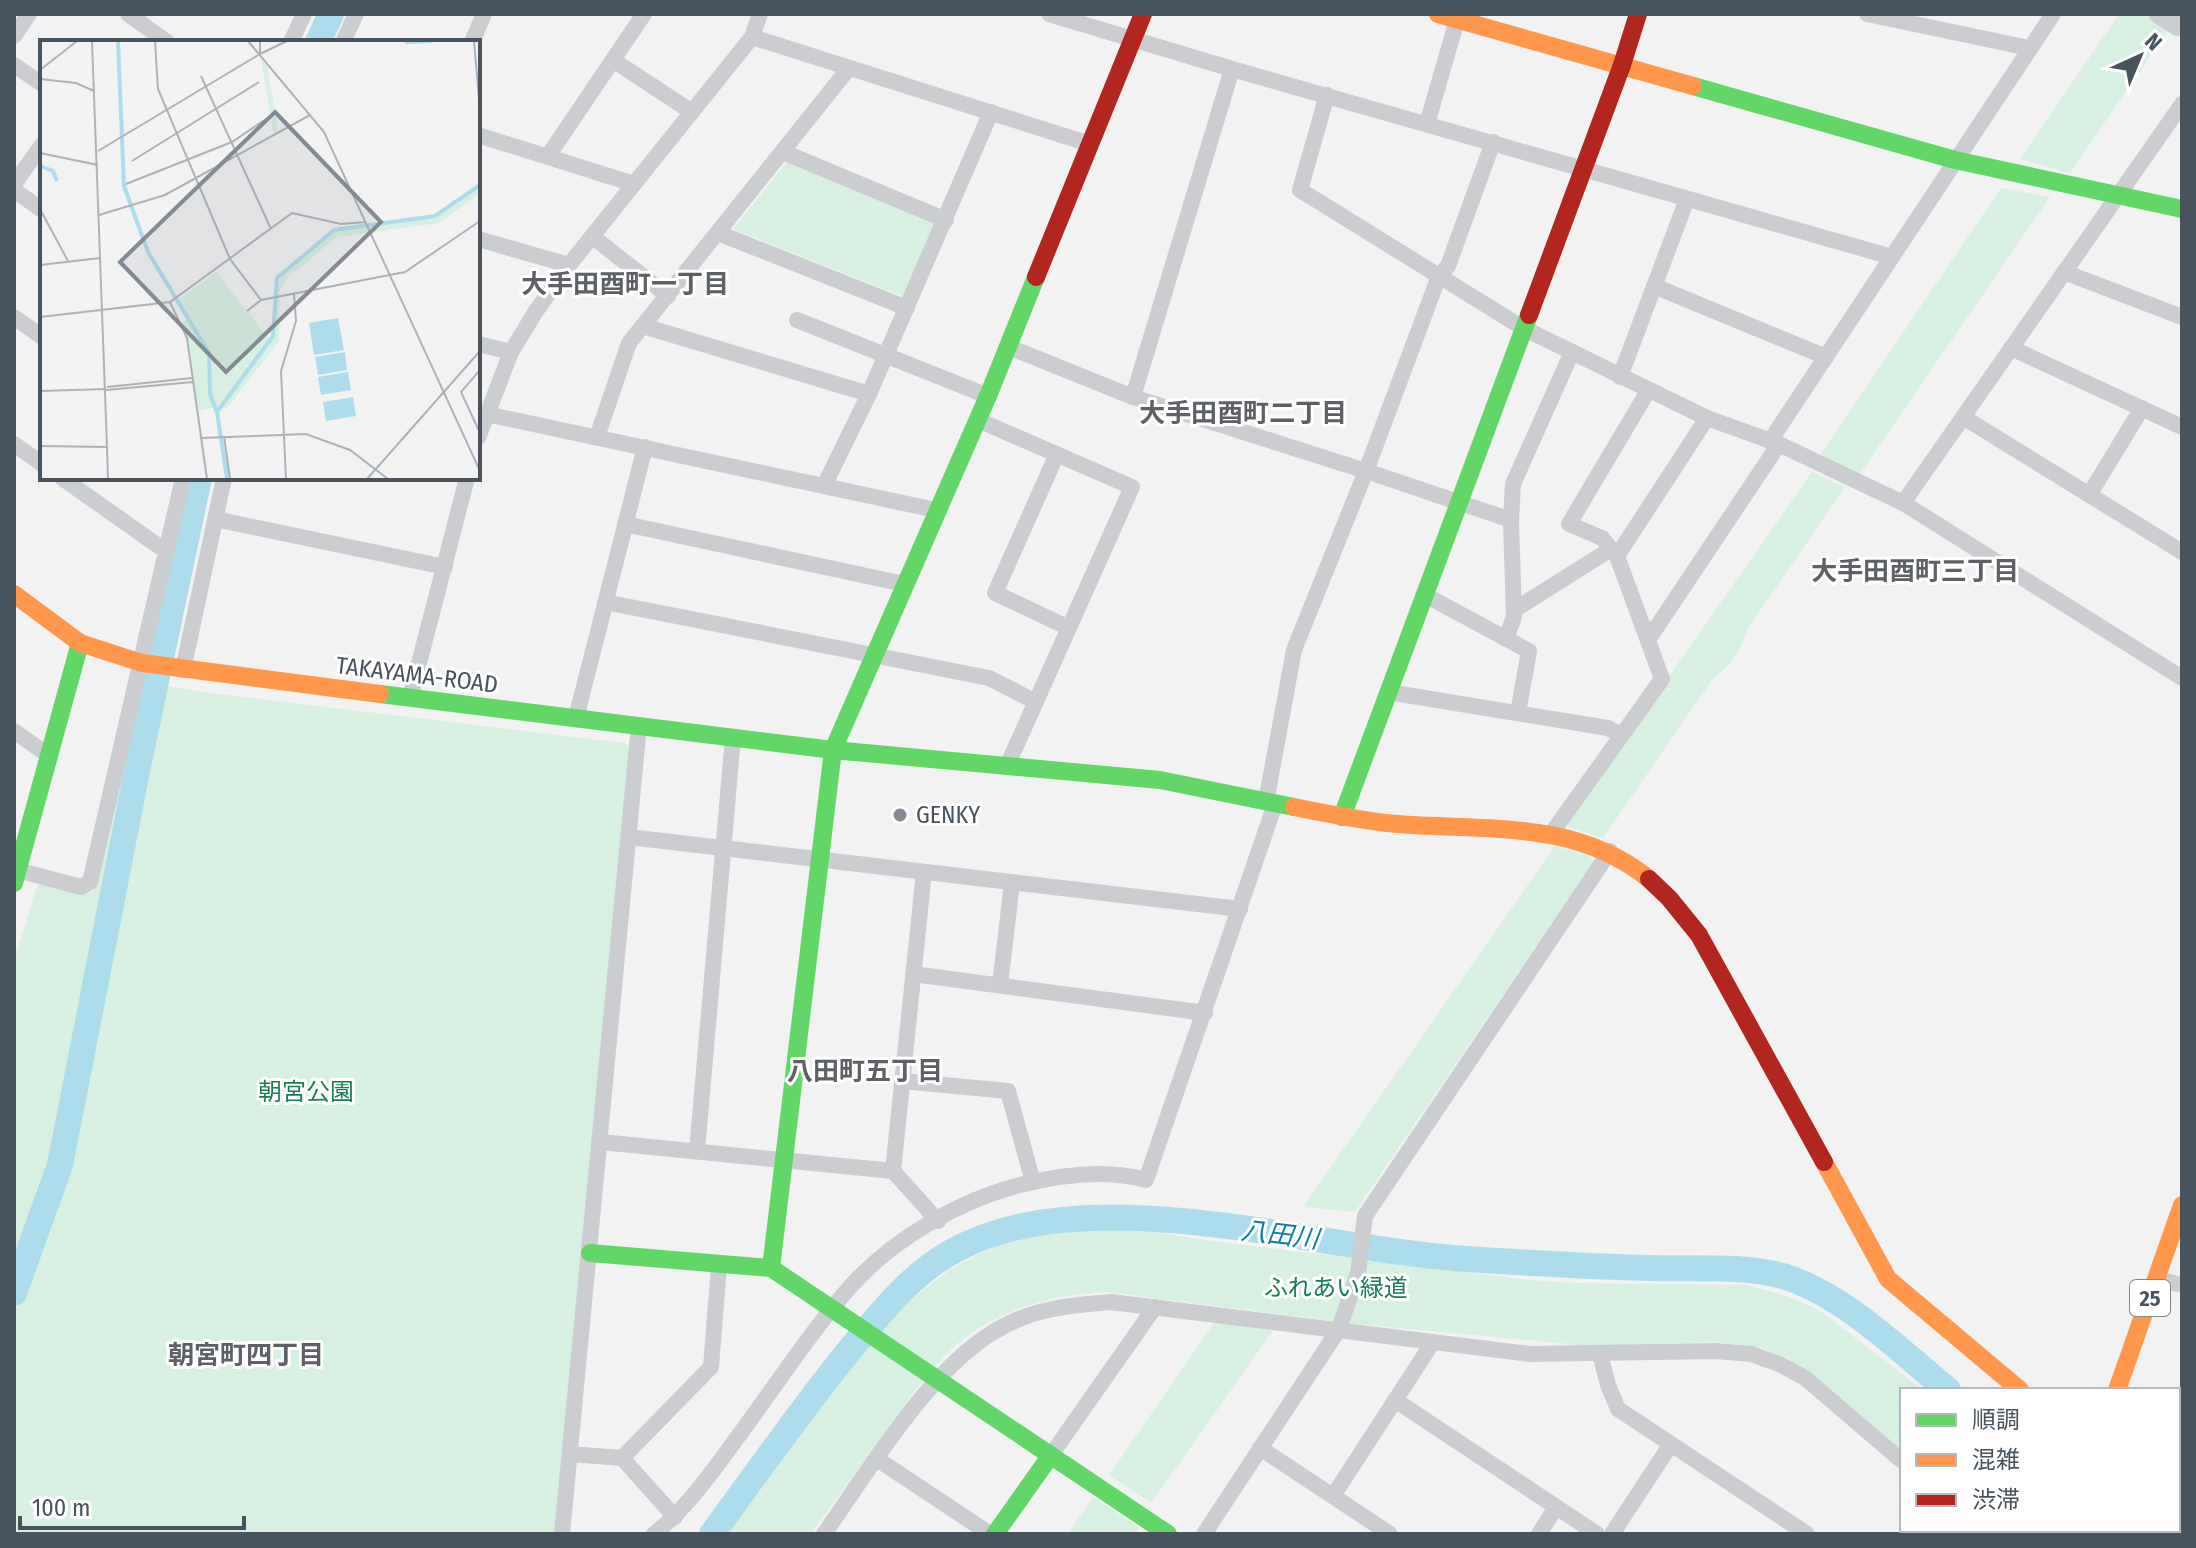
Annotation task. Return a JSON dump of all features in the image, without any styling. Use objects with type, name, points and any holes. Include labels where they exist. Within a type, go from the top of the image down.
[{"type":"street","points":[[14,36],[29,14]]},
{"type":"street","points":[[128,14],[164,40]]},
{"type":"street","points":[[292,40],[304,14]]},
{"type":"street","points":[[344,40],[356,14]]},
{"type":"street","points":[[548,156],[644,14]]},
{"type":"street","points":[[480,432],[511,352],[569,265],[752,37],[760,14]]},
{"type":"street","points":[[1049,14],[1892,257]]},
{"type":"street","points":[[771,1268],[833,750],[1009,347],[1143,14]]},
{"type":"street","points":[[1438,14],[1955,160],[2182,209]]},
{"type":"street","points":[[1342,817],[1622,65],[1638,14]]},
{"type":"street","points":[[1867,14],[2029,48]]},
{"type":"street","points":[[1648,640],[1826,357],[2053,14]]},
{"type":"street","points":[[2156,14],[2177,28],[2182,20]]},
{"type":"street","points":[[473,40],[479,16]]},
{"type":"street","points":[[1427,124],[1457,20]]},
{"type":"street","points":[[752,37],[1090,144]]},
{"type":"street","points":[[613,60],[692,112]]},
{"type":"street","points":[[14,65],[40,83]]},
{"type":"street","points":[[597,437],[629,343],[849,68]]},
{"type":"street","points":[[1133,397],[1232,69]]},
{"type":"street","points":[[1327,95],[1300,190],[1523,328],[1648,391],[1707,418],[1774,443],[1903,503],[2182,678]]},
{"type":"street","points":[[1903,503],[2182,104]]},
{"type":"street","points":[[824,486],[886,356],[991,112]]},
{"type":"street","points":[[480,136],[634,184]]},
{"type":"street","points":[[654,1534],[675,1517],[851,1286],[905,1240],[968,1203],[1033,1182],[1100,1175],[1146,1180],[1240,909],[1271,803],[1294,650],[1366,471],[1439,276],[1448,266],[1493,142]]},
{"type":"street","points":[[40,148],[14,187],[40,208]]},
{"type":"street","points":[[783,152],[946,220]]},
{"type":"street","points":[[1620,377],[1687,199]]},
{"type":"street","points":[[718,233],[907,308]]},
{"type":"street","points":[[593,237],[668,296]]},
{"type":"street","points":[[480,240],[569,265]]},
{"type":"street","points":[[2064,272],[2182,317]]},
{"type":"street","points":[[1654,286],[1826,357]]},
{"type":"street","points":[[14,317],[40,336]]},
{"type":"street","points":[[797,320],[988,396]]},
{"type":"street","points":[[643,326],[869,394]]},
{"type":"street","points":[[480,344],[511,352]]},
{"type":"street","points":[[1009,347],[1133,397],[1511,520]]},
{"type":"street","points":[[2011,348],[2182,427]]},
{"type":"street","points":[[1506,639],[1514,617],[1513,484],[1572,352]]},
{"type":"street","points":[[1551,834],[1662,679],[1614,552],[1602,538],[1569,524],[1648,391]]},
{"type":"street","points":[[2089,495],[2142,408]]},
{"type":"street","points":[[486,414],[936,510]]},
{"type":"street","points":[[1963,417],[2182,552]]},
{"type":"street","points":[[1514,610],[1614,552],[1707,418]]},
{"type":"street","points":[[978,420],[1132,487],[1008,764]]},
{"type":"street","points":[[14,444],[40,463]]},
{"type":"street","points":[[576,718],[645,447]]},
{"type":"street","points":[[1057,454],[995,593],[1069,628]]},
{"type":"street","points":[[65,480],[167,552]]},
{"type":"street","points":[[80,643],[16,876],[81,887],[90,882],[152,665],[167,552],[183,480]]},
{"type":"street","points":[[183,670],[224,480]]},
{"type":"street","points":[[410,698],[467,480]]},
{"type":"street","points":[[215,519],[445,567]]},
{"type":"street","points":[[625,524],[904,584]]},
{"type":"street","name":"TAKAYAMA-ROAD","points":[[14,594],[80,643],[152,665],[183,670],[833,750],[1160,780],[1342,817],[1394,824],[1551,834],[1576,838],[1610,851],[1645,874],[1676,902],[1699,935],[1888,1279],[2018,1388]]},
{"type":"street","points":[[1425,595],[1529,651],[1518,713]]},
{"type":"street","points":[[605,602],[989,678],[1036,702]]},
{"type":"street","points":[[1388,692],[1608,728],[1621,735]]},
{"type":"street","points":[[562,1534],[639,725]]},
{"type":"street","points":[[14,731],[48,755]]},
{"type":"street","points":[[697,1151],[733,737]]},
{"type":"street","points":[[629,837],[1240,909]]},
{"type":"street","points":[[1204,1534],[1339,1329],[1358,1273],[1365,1216],[1610,851]]},
{"type":"street","points":[[893,1171],[924,872]]},
{"type":"street","points":[[1000,985],[1012,883]]},
{"type":"street","points":[[913,974],[1205,1013]]},
{"type":"street","points":[[902,1081],[1008,1091],[1033,1182]]},
{"type":"street","points":[[601,1142],[893,1171],[938,1221]]},
{"type":"street","name":"25","points":[[2118,1388],[2182,1205]]},
{"type":"street","points":[[590,1253],[771,1268],[1168,1534]]},
{"type":"street","points":[[622,1458],[711,1367],[719,1266]]},
{"type":"street","points":[[2157,1279],[2182,1285]]},
{"type":"street","points":[[824,1534],[938,1378],[973,1344],[1031,1315],[1062,1306],[1111,1302],[1530,1354],[1716,1351],[1751,1354],[1805,1378],[1900,1459]]},
{"type":"street","points":[[877,1459],[993,1534],[1155,1307]]},
{"type":"street","points":[[1333,1496],[1433,1342]]},
{"type":"street","points":[[1600,1354],[1618,1409],[1807,1534]]},
{"type":"street","points":[[1395,1400],[1597,1534]]},
{"type":"street","points":[[1612,1534],[1671,1444]]},
{"type":"street","points":[[1260,1448],[1390,1534]]},
{"type":"street","points":[[570,1454],[622,1458],[675,1517]]},
{"type":"street","points":[[1539,1534],[1556,1507]]},
{"type":"green space","points":[[2119,14],[2179,14],[2070,173],[2020,159]]},
{"type":"green space","points":[[788,161],[938,223],[904,297],[733,229]]},
{"type":"green space","points":[[2001,188],[2050,197],[1859,475],[1820,455]]},
{"type":"green space","points":[[1812,472],[1845,487],[1747,630],[1734,658],[1712,680],[1603,838],[1569,827],[1567,822]]},
{"type":"green space","name":"朝宮公園","points":[[147,682],[202,692],[625,743],[630,748],[555,1534],[14,1534],[14,961],[37,886],[42,883],[92,893],[142,687]]},
{"type":"green space","points":[[1555,846],[1590,856],[1593,862],[1355,1212],[1303,1207]]},
{"type":"green space","name":"ふれあい緑道","points":[[1118,1226],[1212,1241],[1530,1280],[1747,1285],[1786,1296],[1819,1310],[1920,1388],[1900,1388],[1900,1449],[1791,1361],[1762,1348],[1717,1342],[1591,1346],[1355,1324],[1106,1292],[1089,1293],[1023,1307],[977,1329],[951,1350],[917,1388],[811,1534],[728,1534],[850,1367],[918,1294],[973,1257],[1004,1244],[1075,1230]]},
{"type":"green space","points":[[1216,1320],[1275,1328],[1151,1503],[1109,1475]]},
{"type":"green space","points":[[1093,1497],[1139,1528],[1135,1534],[1068,1534]]},
{"type":"green space","points":[[1998,1532],[2102,1534],[2001,1534]]},
{"type":"waterway","points":[[319,40],[331,14]]},
{"type":"waterway","points":[[14,1293],[60,1165],[137,771],[199,480]]},
{"type":"waterway","name":"八田川","points":[[712,1534],[830,1374],[910,1283],[955,1250],[1010,1229],[1071,1219],[1137,1218],[1206,1223],[1467,1259],[1605,1267],[1737,1269],[1770,1273],[1808,1286],[1851,1311],[1946,1388]]},
{"type":"traffic: fast","points":[[1693,86],[1955,160],[2182,209]]},
{"type":"traffic: fast","points":[[771,1268],[833,750],[988,396],[1036,277]]},
{"type":"traffic: fast","points":[[1342,817],[1529,315]]},
{"type":"traffic: fast","points":[[14,883],[80,643]]},
{"type":"traffic: fast","points":[[380,694],[833,750],[1160,780],[1294,807]]},
{"type":"traffic: fast","points":[[590,1253],[771,1268],[1168,1534]]},
{"type":"traffic: fast","points":[[995,1534],[1051,1455]]},
{"type":"traffic: slow","points":[[1438,14],[1693,86]]},
{"type":"traffic: slow","points":[[14,594],[80,643],[142,663],[380,694]]},
{"type":"traffic: slow","points":[[1294,807],[1384,823],[1496,829],[1560,837],[1591,846],[1621,860],[1649,879]]},
{"type":"traffic: slow","points":[[1824,1162],[1888,1279],[2018,1388]]},
{"type":"traffic: slow","points":[[2118,1388],[2182,1205]]},
{"type":"traffic: jam","points":[[1036,277],[1143,14]]},
{"type":"traffic: jam","points":[[1529,315],[1638,14]]},
{"type":"traffic: jam","points":[[1649,879],[1699,935],[1824,1162]]},
{"type":"place","name":"GENKY","points":[[900,815]]},
{"type":"district","name":"大手田酉町一丁目","points":[[625,284]]},
{"type":"district","name":"大手田酉町二丁目","points":[[1243,413]]},
{"type":"district","name":"大手田酉町三丁目","points":[[1915,571]]},
{"type":"district","name":"八田町五丁目","points":[[865,1071]]},
{"type":"district","name":"朝宮町四丁目","points":[[246,1355]]}]
